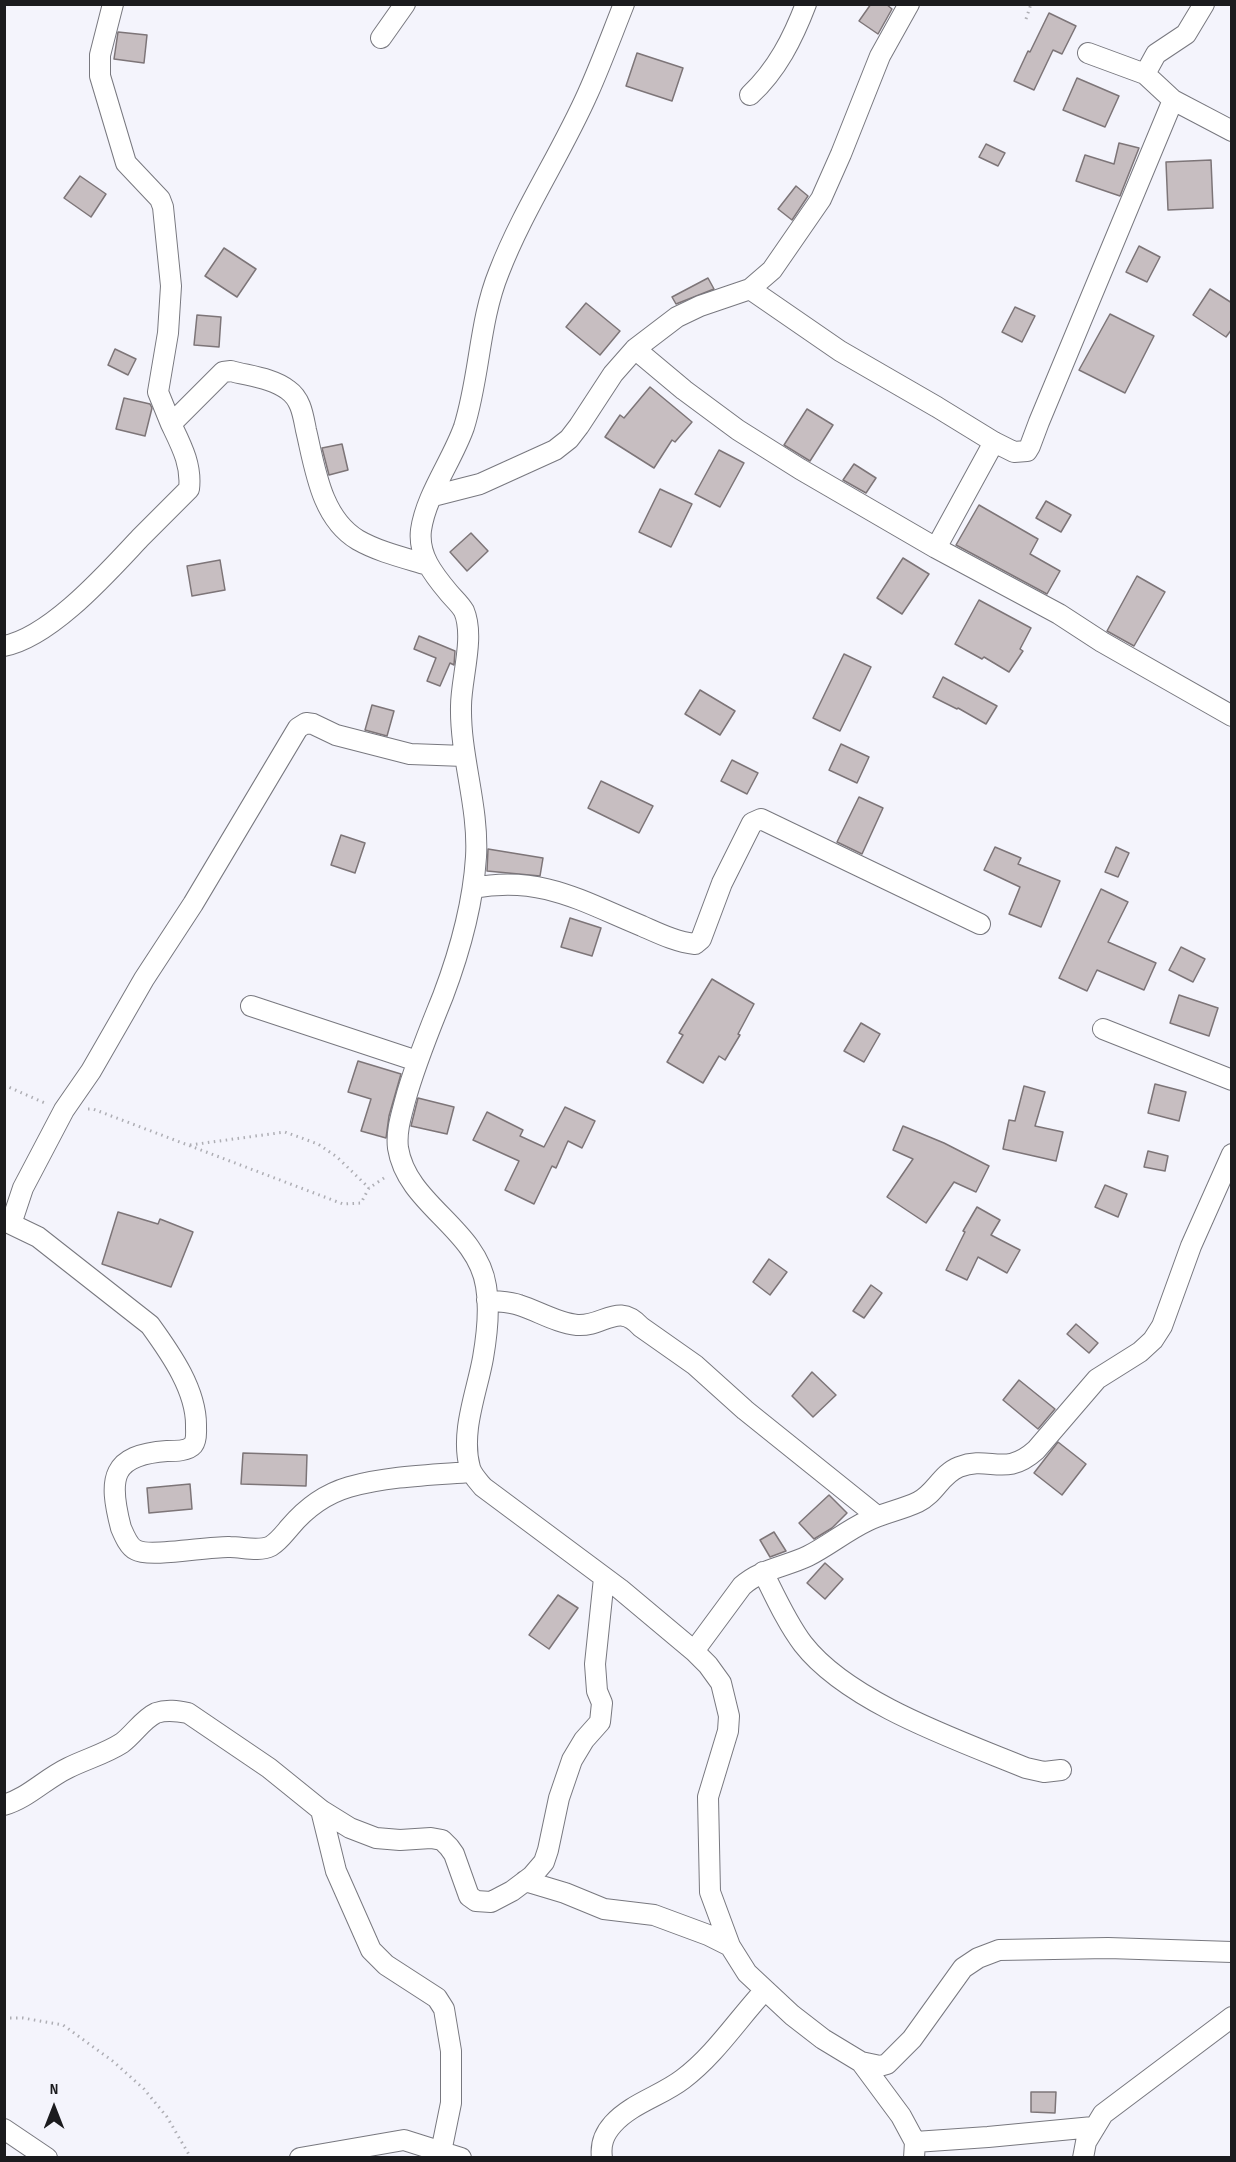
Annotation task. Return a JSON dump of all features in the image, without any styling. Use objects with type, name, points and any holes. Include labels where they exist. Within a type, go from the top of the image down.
[{"type":"street","points":[[4,646],[13,645],[32,635],[69,610],[189,489],[190,480],[186,457],[158,392],[168,333],[171,286],[163,207],[160,199],[126,163],[100,76],[100,55],[113,4]]},
{"type":"street","points":[[381,38],[405,4]]},
{"type":"street","points":[[624,4],[588,94],[521,223],[498,275],[484,324],[471,401],[464,424],[424,517],[420,534],[422,552],[428,565],[463,609],[466,618],[467,640],[461,703],[464,756],[477,851],[466,925],[443,996],[417,1061],[399,1127],[398,1146],[403,1165],[412,1184],[461,1234],[476,1257],[486,1284],[488,1316],[484,1356],[470,1420],[468,1452],[471,1472],[483,1487],[620,1589],[694,1651],[721,1683],[729,1716],[728,1731],[708,1797],[710,1892],[730,1946],[747,1973],[823,2039],[861,2062],[879,2067],[893,2059],[912,2039],[957,1974],[978,1958],[999,1950],[1108,1948],[1232,1952]]},
{"type":"street","points":[[750,95],[764,82],[779,61],[800,22],[806,4]]},
{"type":"street","points":[[433,496],[480,484],[555,450],[569,439],[613,374],[635,349],[677,317],[700,306],[750,289],[772,270],[821,199],[880,56],[909,4]]},
{"type":"street","points":[[1145,74],[1156,54],[1186,34],[1204,4]]},
{"type":"street","points":[[1088,53],[1145,74],[1173,100],[1232,131]]},
{"type":"street","points":[[750,289],[840,351],[994,442],[1014,452],[1024,452],[1030,446],[1173,100]]},
{"type":"street","points":[[635,349],[676,384],[738,430],[800,469],[936,548],[1059,614],[1102,642],[1232,716]]},
{"type":"street","points":[[171,424],[223,372],[231,371],[280,385],[289,390],[300,403],[319,485],[324,499],[338,522],[357,539],[428,565]]},
{"type":"street","points":[[936,548],[994,442]]},
{"type":"street","points":[[464,756],[410,754],[336,735],[314,724],[306,723],[298,728],[193,904],[144,979],[91,1071],[64,1110],[23,1188],[8,1227],[38,1237],[150,1325],[164,1344],[194,1402],[197,1414],[196,1436],[193,1444],[178,1451],[154,1452],[133,1457],[120,1468],[114,1481],[122,1530],[135,1550],[165,1552],[212,1547],[268,1548],[278,1542],[308,1508],[326,1496],[349,1487],[389,1479],[471,1472]]},
{"type":"street","points":[[473,888],[498,884],[551,889],[665,936],[695,944],[701,939],[722,883],[753,823],[761,819],[980,924]]},
{"type":"street","points":[[251,1006],[417,1061]]},
{"type":"street","points":[[1103,1029],[1232,1080]]},
{"type":"street","points":[[694,1651],[742,1586],[750,1579],[762,1572],[807,1557],[848,1531],[878,1516],[923,1499],[943,1478],[961,1466],[1010,1465],[1027,1458],[1097,1379],[1148,1347],[1162,1326],[1191,1246],[1232,1154]]},
{"type":"street","points":[[487,1300],[516,1304],[577,1324],[597,1322],[617,1314],[626,1315],[695,1365],[745,1410],[878,1516]]},
{"type":"street","points":[[762,1572],[802,1643],[819,1661],[865,1696],[903,1716],[1026,1768],[1044,1772],[1062,1770]]},
{"type":"street","points":[[4,1805],[15,1802],[68,1768],[120,1744],[156,1713],[168,1710],[188,1713],[270,1768],[321,1810],[350,1828],[376,1838],[442,1840],[449,1847],[460,1867],[469,1896],[476,1901],[491,1902],[512,1892],[544,1862],[559,1798],[572,1760],[584,1740],[600,1722],[602,1703],[597,1691],[595,1664],[604,1578]]},
{"type":"street","points":[[321,1810],[336,1871],[371,1950],[386,1965],[437,1998],[444,2009],[451,2051],[452,2103],[441,2151]]},
{"type":"street","points":[[525,1881],[565,1893],[604,1909],[654,1915],[708,1935],[730,1946]]},
{"type":"street","points":[[602,2157],[602,2143],[613,2124],[627,2111],[671,2088],[694,2070],[765,1990]]},
{"type":"street","points":[[1083,2157],[1086,2142],[1093,2127],[1103,2114],[1229,2024]]},
{"type":"street","points":[[861,2062],[901,2116],[914,2150],[988,2137],[1093,2127]]},
{"type":"street","points":[[4,2129],[47,2157]]},
{"type":"street","points":[[300,2157],[404,2140],[461,2157]]},
{"type":"path","points":[[1026,20],[1030,4]]},
{"type":"path","points":[[4,1085],[64,1110],[93,1109],[343,1204],[361,1203],[369,1188],[403,1165]]},
{"type":"path","points":[[188,1145],[285,1132],[318,1144],[337,1157],[369,1188]]},
{"type":"path","points":[[4,2018],[22,2018],[63,2025],[114,2062],[144,2090],[167,2117],[191,2157]]},
{"type":"building","points":[[871,4],[886,4],[892,9],[878,34],[859,21]]},
{"type":"building","points":[[1049,13],[1076,26],[1062,54],[1053,50],[1034,90],[1014,81]]},
{"type":"building","points":[[118,32],[147,35],[144,63],[114,59]]},
{"type":"building","points":[[637,53],[683,68],[672,101],[626,86]]},
{"type":"building","points":[[1077,78],[1119,96],[1105,127],[1063,110]]},
{"type":"building","points":[[1119,143],[1139,148],[1120,196],[1076,181],[1085,155],[1114,164]]},
{"type":"building","points":[[986,144],[1005,153],[998,166],[979,157]]},
{"type":"building","points":[[1211,160],[1213,208],[1168,210],[1166,162]]},
{"type":"building","points":[[80,176],[106,194],[91,217],[64,198]]},
{"type":"building","points":[[796,186],[808,196],[792,220],[778,209]]},
{"type":"building","points":[[1139,246],[1160,257],[1147,282],[1126,272]]},
{"type":"building","points":[[224,248],[256,269],[237,297],[205,276]]},
{"type":"building","points":[[708,278],[714,289],[676,304],[672,297]]},
{"type":"building","points":[[1210,289],[1232,303],[1232,329],[1226,337],[1193,315]]},
{"type":"building","points":[[586,303],[620,331],[600,355],[566,327]]},
{"type":"building","points":[[1015,307],[1035,316],[1022,342],[1002,332]]},
{"type":"building","points":[[1110,314],[1154,336],[1125,393],[1079,370]]},
{"type":"building","points":[[197,315],[221,317],[219,347],[194,345]]},
{"type":"building","points":[[115,349],[136,359],[128,375],[108,365]]},
{"type":"building","points":[[650,387],[692,422],[675,442],[672,440],[654,468],[605,437],[620,415],[624,418]]},
{"type":"building","points":[[124,398],[150,404],[152,408],[145,436],[116,429]]},
{"type":"building","points":[[807,409],[833,425],[810,461],[784,445]]},
{"type":"building","points":[[342,444],[348,470],[329,475],[322,448]]},
{"type":"building","points":[[719,450],[744,463],[720,507],[695,494]]},
{"type":"building","points":[[854,464],[876,478],[866,493],[843,480]]},
{"type":"building","points":[[660,489],[692,504],[671,547],[639,532]]},
{"type":"building","points":[[1046,501],[1071,515],[1061,532],[1036,518]]},
{"type":"building","points":[[979,505],[1038,539],[1030,554],[1060,571],[1047,594],[956,545]]},
{"type":"building","points":[[471,533],[488,551],[467,571],[450,552]]},
{"type":"building","points":[[903,558],[929,574],[902,614],[877,598]]},
{"type":"building","points":[[220,560],[225,590],[192,596],[187,566]]},
{"type":"building","points":[[1137,576],[1165,592],[1134,646],[1107,631]]},
{"type":"building","points":[[979,600],[1031,628],[1020,649],[1023,651],[1009,672],[984,657],[982,659],[955,644]]},
{"type":"building","points":[[419,636],[455,651],[454,665],[450,663],[440,686],[427,681],[436,658],[414,649]]},
{"type":"building","points":[[844,654],[871,667],[840,731],[813,718]]},
{"type":"building","points":[[943,677],[997,706],[986,724],[933,697]]},
{"type":"building","points":[[700,690],[735,711],[720,735],[685,714]]},
{"type":"building","points":[[372,705],[394,711],[387,736],[365,730]]},
{"type":"building","points":[[841,744],[869,757],[857,783],[829,770]]},
{"type":"building","points":[[732,760],[758,773],[747,794],[721,781]]},
{"type":"building","points":[[601,781],[653,806],[639,833],[588,808]]},
{"type":"building","points":[[859,797],[883,808],[862,854],[837,842]]},
{"type":"building","points":[[341,835],[365,843],[355,873],[331,865]]},
{"type":"building","points":[[995,847],[1021,858],[1018,864],[1060,881],[1041,927],[1009,914],[1020,887],[984,870]]},
{"type":"building","points":[[1116,847],[1129,853],[1118,877],[1105,872]]},
{"type":"building","points":[[488,849],[543,858],[540,876],[487,871]]},
{"type":"building","points":[[1101,889],[1128,902],[1108,942],[1156,963],[1144,990],[1097,970],[1087,991],[1059,978]]},
{"type":"building","points":[[570,918],[601,928],[592,956],[561,947]]},
{"type":"building","points":[[1181,947],[1205,959],[1193,982],[1169,970]]},
{"type":"building","points":[[712,979],[754,1004],[738,1034],[740,1035],[725,1060],[719,1056],[703,1083],[667,1062],[683,1035],[679,1033]]},
{"type":"building","points":[[1179,995],[1218,1008],[1209,1036],[1170,1023]]},
{"type":"building","points":[[861,1023],[880,1034],[864,1062],[844,1051]]},
{"type":"building","points":[[358,1061],[401,1074],[389,1116],[386,1138],[361,1131],[371,1099],[348,1092]]},
{"type":"building","points":[[1155,1084],[1186,1092],[1179,1121],[1148,1113]]},
{"type":"building","points":[[1024,1086],[1045,1092],[1035,1126],[1063,1132],[1056,1161],[1003,1149],[1009,1120],[1015,1121]]},
{"type":"building","points":[[418,1098],[454,1107],[447,1134],[411,1126]]},
{"type":"building","points":[[565,1107],[595,1121],[582,1148],[568,1141],[556,1168],[552,1166],[534,1204],[505,1190],[519,1161],[473,1140],[487,1112],[523,1130],[520,1136],[544,1147]]},
{"type":"building","points":[[903,1126],[944,1143],[989,1166],[976,1192],[954,1182],[926,1223],[887,1197],[913,1159],[893,1150]]},
{"type":"building","points":[[1148,1151],[1168,1156],[1165,1171],[1144,1167]]},
{"type":"building","points":[[1105,1185],[1127,1194],[1118,1217],[1095,1207]]},
{"type":"building","points":[[977,1207],[1000,1220],[991,1235],[1020,1250],[1007,1273],[978,1257],[967,1280],[946,1270],[965,1232],[963,1231]]},
{"type":"building","points":[[118,1212],[158,1224],[160,1219],[193,1232],[171,1287],[102,1264]]},
{"type":"building","points":[[769,1259],[787,1272],[770,1295],[753,1282]]},
{"type":"building","points":[[871,1285],[882,1293],[864,1318],[853,1311]]},
{"type":"building","points":[[1076,1324],[1098,1343],[1089,1353],[1067,1334]]},
{"type":"building","points":[[812,1372],[836,1395],[813,1417],[792,1396]]},
{"type":"building","points":[[1019,1380],[1055,1409],[1038,1429],[1003,1400]]},
{"type":"building","points":[[1058,1442],[1086,1464],[1062,1495],[1034,1473]]},
{"type":"building","points":[[243,1453],[307,1455],[306,1486],[241,1484]]},
{"type":"building","points":[[190,1484],[192,1509],[149,1513],[147,1488]]},
{"type":"building","points":[[829,1495],[847,1513],[832,1528],[814,1539],[799,1523]]},
{"type":"building","points":[[774,1532],[786,1551],[770,1557],[760,1540]]},
{"type":"building","points":[[825,1563],[843,1579],[825,1599],[807,1583]]},
{"type":"building","points":[[558,1595],[578,1608],[549,1649],[529,1635]]},
{"type":"building","points":[[1031,2092],[1056,2092],[1055,2113],[1031,2112]]}]
